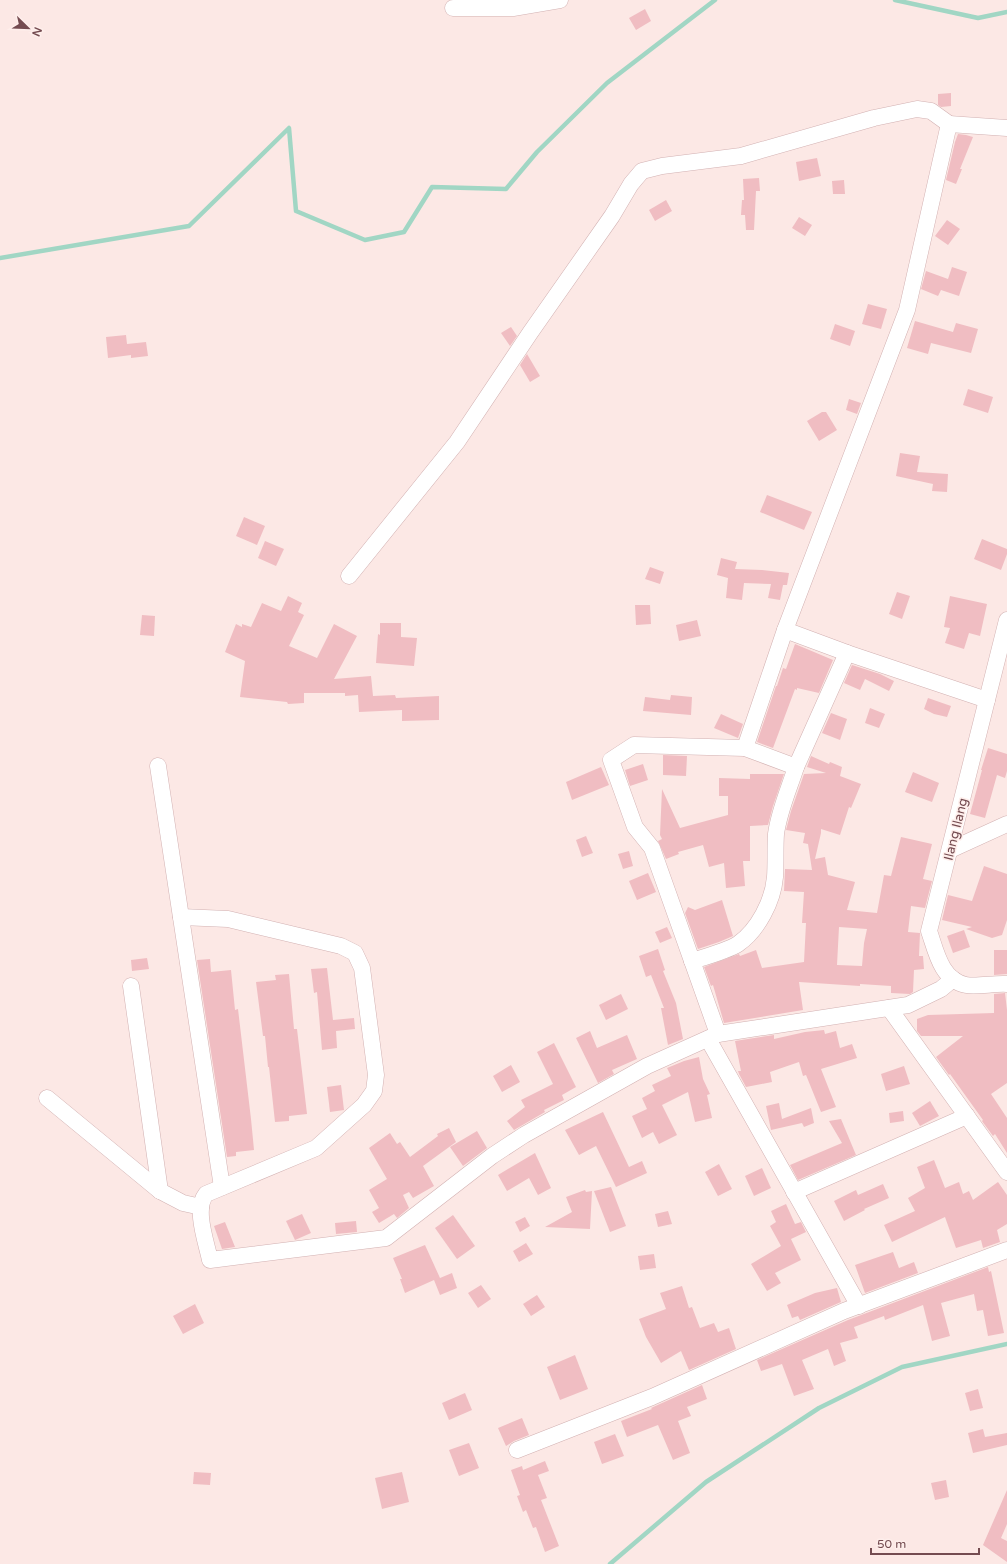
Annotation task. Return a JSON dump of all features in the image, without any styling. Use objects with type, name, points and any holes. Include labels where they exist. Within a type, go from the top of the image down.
[{"type":"street","points":[[453,8],[512,8],[560,0]]},
{"type":"street","points":[[349,576],[457,442],[530,333],[612,216],[631,184],[642,172],[662,166],[741,156],[874,118],[918,109],[931,111],[949,124],[1007,128]]},
{"type":"street","points":[[745,748],[785,630],[906,310],[949,124]]},
{"type":"street","name":"Ilang Ilang","points":[[953,979],[940,964],[929,931],[1007,620]]},
{"type":"street","points":[[785,630],[847,653],[987,700]]},
{"type":"street","points":[[692,961],[737,945],[750,934],[758,923],[772,894],[775,878],[776,835],[796,767],[847,653]]},
{"type":"street","points":[[796,767],[745,748],[634,745],[611,760],[635,827],[652,848],[692,961],[713,1036],[794,1192],[859,1306]]},
{"type":"street","points":[[158,766],[222,1187]]},
{"type":"street","points":[[950,850],[1007,824]]},
{"type":"street","points":[[181,917],[228,919],[341,946],[354,953],[362,968],[376,1075],[374,1091],[364,1105],[316,1148],[206,1194],[202,1199],[201,1215],[210,1260],[386,1238],[492,1156],[524,1135],[647,1066],[713,1036],[908,1005],[941,989],[953,979],[966,985],[1007,984]]},
{"type":"street","points":[[131,986],[160,1191]]},
{"type":"street","points":[[889,1008],[1007,1172]]},
{"type":"street","points":[[47,1098],[160,1191],[183,1203],[201,1207]]},
{"type":"street","points":[[794,1192],[968,1116]]},
{"type":"street","points":[[517,1450],[652,1397],[859,1306],[1007,1250]]},
{"type":"building","points":[[645,9],[651,21],[636,30],[629,18]]},
{"type":"building","points":[[951,93],[951,106],[941,107],[938,105],[938,94]]},
{"type":"building","points":[[958,134],[973,137],[960,169],[962,169],[956,184],[946,180]]},
{"type":"building","points":[[817,158],[821,176],[799,181],[796,162]]},
{"type":"building","points":[[759,178],[760,191],[756,191],[754,230],[746,230],[745,215],[741,215],[742,200],[744,200],[743,179]]},
{"type":"building","points":[[844,180],[845,194],[833,194],[832,181]]},
{"type":"building","points":[[666,200],[672,211],[655,221],[649,210]]},
{"type":"building","points":[[799,217],[812,225],[805,236],[792,228]]},
{"type":"building","points":[[947,220],[960,229],[948,245],[935,236]]},
{"type":"building","points":[[952,267],[967,272],[959,296],[941,290],[938,296],[921,289],[926,271],[948,279]]},
{"type":"building","points":[[868,304],[887,309],[881,329],[862,324]]},
{"type":"building","points":[[915,321],[953,332],[956,323],[978,329],[971,353],[931,343],[928,354],[907,348]]},
{"type":"building","points":[[835,324],[855,331],[850,346],[830,339]]},
{"type":"building","points":[[511,327],[517,336],[510,346],[501,333]]},
{"type":"building","points":[[126,335],[127,344],[146,342],[148,356],[131,358],[131,355],[108,358],[106,337]]},
{"type":"building","points":[[527,354],[540,376],[530,382],[520,365]]},
{"type":"building","points":[[968,389],[993,397],[988,413],[963,405]]},
{"type":"building","points":[[849,399],[861,403],[857,414],[846,410]]},
{"type":"building","points":[[822,412],[826,412],[837,430],[819,441],[807,421]]},
{"type":"building","points":[[900,453],[920,456],[917,472],[948,474],[947,492],[932,491],[933,484],[896,476]]},
{"type":"building","points":[[767,495],[812,512],[804,530],[760,512]]},
{"type":"building","points":[[244,517],[265,526],[257,545],[236,536]]},
{"type":"building","points":[[982,539],[1007,549],[1007,554],[1001,570],[974,559]]},
{"type":"building","points":[[265,541],[284,549],[276,566],[258,558]]},
{"type":"building","points":[[721,558],[737,562],[735,569],[789,573],[787,585],[783,585],[780,600],[768,598],[771,584],[744,583],[742,600],[726,598],[728,578],[717,575]]},
{"type":"building","points":[[650,567],[664,572],[660,584],[645,579]]},
{"type":"building","points":[[897,592],[910,596],[902,619],[889,614]]},
{"type":"building","points":[[288,596],[302,603],[298,612],[304,615],[289,646],[317,658],[334,624],[357,636],[334,679],[371,676],[373,696],[395,695],[396,698],[439,696],[439,720],[402,721],[402,710],[359,712],[358,695],[345,696],[345,693],[304,693],[304,703],[288,704],[287,702],[240,697],[245,661],[225,652],[236,624],[242,627],[242,624],[251,627],[262,603],[281,611]]},
{"type":"building","points":[[950,596],[987,604],[980,636],[969,633],[964,649],[945,643],[950,628],[944,627]]},
{"type":"building","points":[[635,605],[650,605],[651,624],[636,625]]},
{"type":"building","points":[[142,615],[155,616],[154,636],[140,635]]},
{"type":"building","points":[[697,620],[701,636],[679,641],[676,625]]},
{"type":"building","points":[[380,623],[401,623],[401,637],[417,638],[414,666],[376,663]]},
{"type":"building","points":[[795,644],[833,660],[819,693],[797,688],[797,690],[795,689],[773,748],[757,742],[776,686],[783,668],[786,669]]},
{"type":"building","points":[[852,665],[880,674],[894,681],[889,691],[865,679],[860,690],[844,683]]},
{"type":"building","points":[[671,695],[692,697],[691,715],[643,711],[645,697],[670,700]]},
{"type":"building","points":[[928,698],[951,706],[947,717],[934,714],[924,709]]},
{"type":"building","points":[[870,708],[885,714],[879,728],[865,723]]},
{"type":"building","points":[[831,713],[847,719],[840,740],[822,733]]},
{"type":"building","points":[[721,714],[743,724],[738,738],[714,728]]},
{"type":"building","points":[[988,748],[1007,754],[1007,771],[1005,778],[997,775],[985,818],[970,814]]},
{"type":"building","points":[[663,755],[687,756],[686,776],[663,775]]},
{"type":"building","points":[[811,756],[829,764],[830,762],[842,767],[840,776],[861,784],[851,808],[849,807],[840,835],[821,829],[815,859],[825,857],[828,875],[855,882],[847,910],[877,913],[884,875],[891,876],[901,837],[932,844],[923,879],[932,881],[925,908],[911,906],[908,932],[920,933],[919,956],[923,956],[924,969],[914,970],[913,992],[910,994],[891,993],[891,986],[860,984],[860,986],[799,982],[803,1010],[724,1023],[713,985],[711,986],[704,967],[739,954],[740,956],[756,950],[762,968],[804,962],[806,923],[802,923],[804,892],[784,891],[785,869],[812,870],[808,844],[803,843],[805,833],[786,830],[804,774],[826,773],[807,767]],"holes":[[[839,927],[867,929],[862,966],[837,965]]]},
{"type":"building","points":[[643,764],[648,780],[630,786],[625,770]]},
{"type":"building","points":[[601,767],[609,785],[572,800],[566,782]]},
{"type":"building","points":[[913,772],[939,783],[932,802],[905,792]]},
{"type":"building","points":[[750,774],[784,774],[768,825],[750,826],[750,861],[743,861],[745,886],[726,888],[724,863],[709,867],[703,845],[678,852],[679,854],[666,859],[658,841],[662,839],[660,835],[662,789],[680,828],[728,815],[728,796],[719,796],[719,778],[750,779]]},
{"type":"building","points":[[586,836],[593,853],[582,857],[576,840]]},
{"type":"building","points":[[629,851],[633,866],[623,869],[618,854]]},
{"type":"building","points":[[984,866],[1007,874],[1007,920],[1002,935],[992,938],[966,929],[972,927],[942,920],[948,895],[972,901]]},
{"type":"building","points":[[648,873],[656,892],[637,900],[629,881]]},
{"type":"building","points":[[722,900],[733,936],[698,949],[685,913],[688,907],[695,910]]},
{"type":"building","points":[[667,927],[672,938],[660,943],[655,932]]},
{"type":"building","points":[[964,930],[970,947],[953,953],[947,936]]},
{"type":"building","points":[[658,949],[665,970],[663,971],[676,1003],[683,1039],[668,1045],[661,1008],[664,1008],[651,975],[646,977],[639,956]]},
{"type":"building","points":[[994,950],[1007,950],[1007,974],[994,975]]},
{"type":"building","points":[[147,958],[149,969],[132,971],[131,960]]},
{"type":"building","points":[[210,959],[211,972],[231,970],[235,1010],[238,1009],[254,1150],[236,1152],[236,1156],[227,1157],[197,960]]},
{"type":"building","points":[[327,968],[333,1020],[354,1018],[355,1029],[336,1031],[337,1048],[322,1050],[317,992],[314,993],[311,969]]},
{"type":"building","points":[[289,974],[294,1029],[297,1029],[307,1114],[289,1116],[289,1121],[275,1122],[265,1036],[263,1036],[256,982],[276,980],[275,975]]},
{"type":"building","points":[[1005,993],[1007,1010],[1007,1083],[991,1094],[1007,1118],[1007,1153],[995,1134],[993,1136],[950,1074],[949,1075],[936,1057],[963,1036],[921,1036],[917,1031],[917,1019],[928,1015],[994,1013],[994,994]]},
{"type":"building","points":[[621,994],[628,1009],[606,1020],[599,1005]]},
{"type":"building","points":[[824,1030],[825,1034],[836,1031],[840,1048],[852,1044],[857,1058],[821,1069],[836,1107],[821,1112],[806,1075],[803,1076],[799,1062],[770,1072],[772,1082],[746,1087],[738,1071],[741,1071],[735,1041],[774,1035],[774,1039],[805,1032]]},
{"type":"building","points":[[590,1031],[597,1048],[627,1035],[637,1059],[612,1070],[614,1074],[598,1083],[576,1038]]},
{"type":"building","points":[[554,1043],[576,1087],[562,1095],[564,1100],[544,1110],[545,1112],[514,1130],[507,1121],[525,1107],[521,1100],[553,1084],[537,1052]]},
{"type":"building","points":[[699,1057],[703,1079],[710,1094],[707,1095],[712,1118],[695,1122],[688,1092],[662,1105],[677,1135],[659,1144],[653,1132],[642,1138],[632,1116],[647,1109],[642,1098],[655,1091],[652,1085],[671,1076],[667,1068]]},
{"type":"building","points":[[511,1065],[520,1082],[502,1092],[493,1076]]},
{"type":"building","points":[[904,1066],[910,1084],[886,1091],[881,1074]]},
{"type":"building","points":[[341,1085],[344,1110],[330,1112],[327,1087]]},
{"type":"building","points":[[930,1101],[939,1116],[920,1126],[912,1113]]},
{"type":"building","points":[[779,1103],[782,1119],[811,1108],[814,1123],[804,1127],[802,1123],[771,1130],[766,1106]]},
{"type":"building","points":[[903,1111],[904,1121],[890,1123],[889,1113]]},
{"type":"building","points":[[603,1112],[629,1167],[642,1161],[647,1173],[616,1187],[596,1146],[579,1155],[565,1130]]},
{"type":"building","points":[[841,1119],[856,1155],[798,1180],[790,1165],[842,1143],[829,1121]]},
{"type":"building","points":[[449,1128],[456,1142],[423,1166],[434,1186],[413,1198],[409,1192],[403,1195],[409,1208],[397,1218],[394,1214],[379,1223],[372,1212],[379,1208],[369,1190],[387,1179],[369,1148],[390,1133],[397,1144],[400,1142],[410,1157],[438,1136],[437,1134]]},
{"type":"building","points":[[477,1131],[487,1148],[463,1166],[450,1147]]},
{"type":"building","points":[[535,1153],[551,1188],[538,1195],[529,1178],[507,1191],[498,1175]]},
{"type":"building","points":[[934,1160],[945,1188],[959,1182],[963,1194],[969,1191],[973,1200],[998,1182],[1007,1195],[1007,1224],[997,1230],[1000,1242],[983,1248],[981,1240],[956,1248],[945,1217],[892,1242],[884,1225],[915,1211],[908,1198],[925,1188],[917,1167]]},
{"type":"building","points":[[719,1164],[732,1189],[718,1196],[705,1172]]},
{"type":"building","points":[[762,1168],[771,1188],[754,1196],[745,1176]]},
{"type":"building","points":[[883,1184],[889,1198],[864,1209],[865,1210],[844,1221],[834,1201],[856,1190],[858,1195]]},
{"type":"building","points":[[611,1187],[626,1226],[610,1232],[594,1191]]},
{"type":"building","points":[[585,1190],[586,1192],[592,1191],[590,1229],[545,1227],[572,1212],[566,1197]]},
{"type":"building","points":[[786,1204],[795,1224],[801,1222],[806,1232],[791,1239],[801,1260],[775,1273],[781,1283],[767,1291],[751,1264],[781,1246],[770,1226],[776,1222],[771,1211]]},
{"type":"building","points":[[668,1211],[672,1224],[658,1227],[655,1214]]},
{"type":"building","points":[[302,1214],[311,1233],[295,1240],[286,1221]]},
{"type":"building","points":[[453,1215],[475,1246],[457,1259],[435,1228]]},
{"type":"building","points":[[525,1217],[530,1226],[520,1232],[515,1222]]},
{"type":"building","points":[[356,1221],[357,1232],[336,1234],[335,1223]]},
{"type":"building","points":[[225,1222],[235,1247],[222,1249],[214,1226]]},
{"type":"building","points":[[526,1243],[533,1254],[519,1262],[513,1251]]},
{"type":"building","points":[[425,1245],[440,1278],[452,1273],[457,1288],[440,1295],[434,1280],[405,1293],[400,1279],[402,1279],[393,1258]]},
{"type":"building","points":[[893,1252],[899,1268],[914,1262],[918,1273],[865,1293],[855,1265]]},
{"type":"building","points":[[654,1254],[656,1268],[640,1270],[638,1256]]},
{"type":"building","points":[[988,1267],[989,1272],[991,1271],[1004,1333],[988,1336],[983,1310],[977,1311],[974,1294],[941,1303],[950,1336],[932,1341],[923,1305],[885,1320],[884,1316],[854,1327],[858,1338],[840,1343],[846,1361],[834,1366],[828,1349],[802,1360],[814,1389],[794,1396],[782,1364],[761,1371],[757,1360],[848,1320]]},
{"type":"building","points":[[481,1285],[491,1299],[478,1308],[468,1293]]},
{"type":"building","points":[[682,1286],[689,1308],[692,1307],[700,1328],[714,1323],[718,1332],[729,1328],[736,1349],[689,1370],[681,1351],[661,1363],[646,1337],[639,1319],[666,1309],[660,1293]]},
{"type":"building","points":[[837,1288],[841,1302],[800,1320],[798,1316],[792,1318],[787,1305],[815,1293]]},
{"type":"building","points":[[537,1295],[545,1307],[531,1316],[523,1304]]},
{"type":"building","points":[[195,1304],[204,1323],[183,1334],[173,1316]]},
{"type":"building","points":[[575,1355],[588,1389],[560,1400],[547,1367]]},
{"type":"building","points":[[702,1385],[707,1399],[687,1407],[691,1416],[678,1421],[690,1453],[673,1460],[658,1425],[627,1437],[621,1421],[652,1409],[651,1408]]},
{"type":"building","points":[[978,1389],[983,1408],[970,1411],[965,1393]]},
{"type":"building","points":[[465,1393],[472,1410],[449,1420],[442,1403]]},
{"type":"building","points":[[522,1418],[529,1435],[506,1446],[498,1428]]},
{"type":"building","points":[[983,1429],[985,1437],[1007,1433],[1007,1445],[973,1453],[968,1433]]},
{"type":"building","points":[[615,1434],[624,1456],[602,1464],[594,1442]]},
{"type":"building","points":[[469,1443],[479,1468],[459,1476],[449,1450]]},
{"type":"building","points":[[545,1461],[549,1471],[538,1475],[547,1498],[541,1500],[559,1546],[545,1552],[536,1527],[533,1528],[526,1510],[523,1512],[517,1496],[520,1495],[511,1470],[522,1466],[523,1470]]},
{"type":"building","points":[[194,1472],[211,1473],[210,1485],[193,1484]]},
{"type":"building","points":[[402,1472],[409,1502],[382,1509],[375,1478]]},
{"type":"building","points":[[946,1480],[949,1497],[935,1500],[931,1483]]},
{"type":"building","points":[[1007,1490],[1007,1524],[1001,1538],[1007,1541],[1007,1562],[983,1545]]},
{"type":"waterway","points":[[0,258],[189,226],[289,128],[296,211],[365,240],[404,232],[432,187],[506,189],[537,152],[607,83],[715,0]]},
{"type":"waterway","points":[[895,0],[978,18],[1007,12]]},
{"type":"waterway","points":[[610,1564],[706,1482],[819,1408],[902,1367],[1007,1344]]}]
